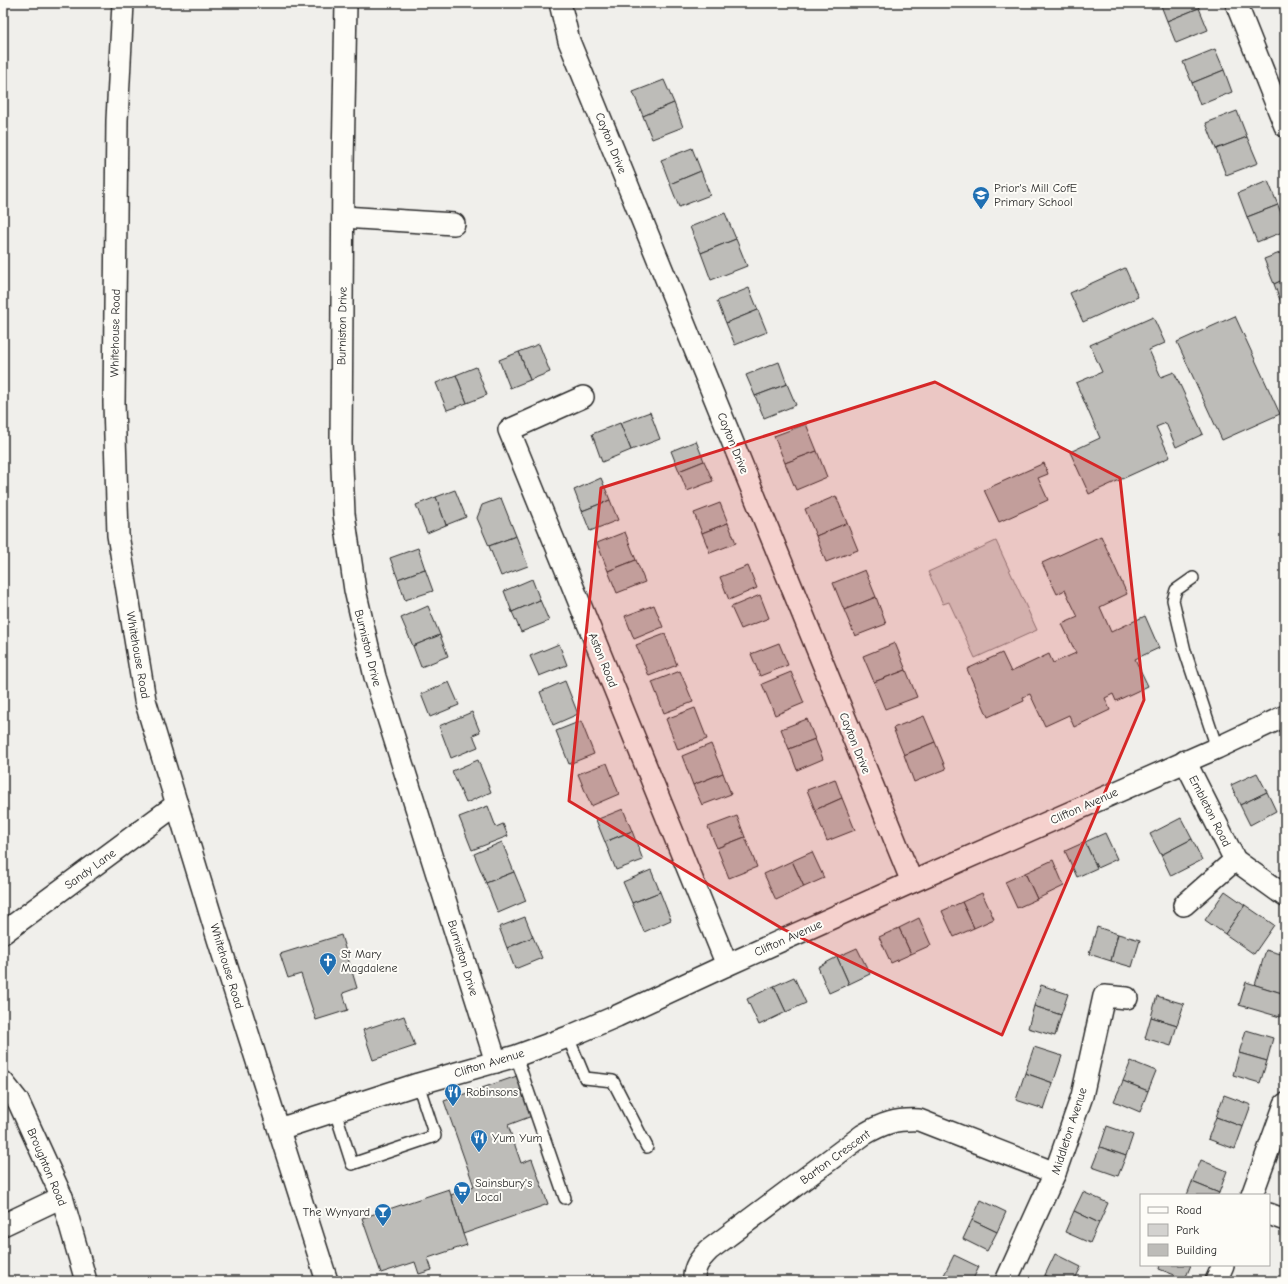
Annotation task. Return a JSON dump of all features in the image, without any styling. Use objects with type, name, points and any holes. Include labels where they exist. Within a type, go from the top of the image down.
[{"type":"street","name":"Whitehouse Road","points":[[123,3],[117,120],[114,403],[118,535],[146,700],[218,939],[327,1281]]},
{"type":"street","name":"Burniston Drive","points":[[346,3],[341,444],[344,514],[355,590],[374,677],[496,1062]]},
{"type":"street","name":"Cayton Drive","points":[[560,3],[569,41],[912,882]]},
{"type":"street","points":[[1236,3],[1285,126]]},
{"type":"street","points":[[343,218],[454,224]]},
{"type":"street","name":"Aston Road","points":[[583,397],[509,430],[727,965]]},
{"type":"street","name":"Clifton Avenue","points":[[279,1129],[418,1084],[516,1056],[568,1037],[912,882],[1185,761],[1218,748],[1285,716]]},
{"type":"street","name":"Embleton Road","points":[[1185,761],[1235,860],[1285,896]]},
{"type":"street","name":"Sandy Lane","points":[[3,932],[177,804]]},
{"type":"street","name":"Embleton Road","points":[[1184,905],[1235,860]]},
{"type":"street","name":"Middleton Avenue","points":[[1006,1281],[1016,1262],[1055,1173],[1082,1096],[1104,996],[1127,998]]},
{"type":"street","name":"Broughton Road","points":[[3,1082],[18,1101],[62,1197],[86,1281]]},
{"type":"street","points":[[1252,1194],[1285,1104]]},
{"type":"street","name":"Barton Crescent","points":[[694,1281],[693,1276],[696,1263],[709,1250],[863,1135],[876,1127],[891,1122],[919,1120],[1055,1173]]},
{"type":"street","points":[[3,1225],[62,1197]]},
{"type":"street","points":[[1270,1214],[1285,1220]]},
{"type":"street","points":[[1216,1281],[1223,1266]]},
{"type":"lane","points":[[1193,578],[1176,590],[1173,600],[1185,651],[1218,748]]},
{"type":"lane","points":[[568,1037],[586,1078],[613,1081],[647,1147]]},
{"type":"lane","points":[[516,1056],[565,1198]]},
{"type":"lane","points":[[335,1111],[352,1164],[435,1136],[418,1084]]},
{"type":"highlighted area","points":[[935,382],[1120,478],[1144,700],[1002,1035],[783,929],[569,801],[601,488]]},
{"type":"green space","points":[[996,541],[1037,630],[975,658],[949,602],[943,604],[928,572]]},
{"type":"building","points":[[1160,3],[1197,3],[1199,8],[1167,21]]},
{"type":"building","points":[[1199,8],[1208,30],[1176,43],[1167,21]]},
{"type":"building","points":[[1215,49],[1224,70],[1192,83],[1183,62]]},
{"type":"building","points":[[1224,70],[1232,92],[1200,105],[1192,83]]},
{"type":"building","points":[[664,80],[674,103],[643,116],[633,92]]},
{"type":"building","points":[[674,103],[683,127],[652,139],[643,116]]},
{"type":"building","points":[[1237,111],[1247,137],[1216,149],[1206,123]]},
{"type":"building","points":[[1247,137],[1258,163],[1226,175],[1216,149]]},
{"type":"building","points":[[692,148],[701,171],[670,184],[661,160]]},
{"type":"building","points":[[701,171],[710,195],[679,207],[670,184]]},
{"type":"building","points":[[1268,181],[1278,205],[1247,217],[1238,193]]},
{"type":"building","points":[[1278,205],[1285,224],[1285,231],[1257,242],[1247,217]]},
{"type":"building","points":[[725,213],[736,239],[701,253],[690,227]]},
{"type":"building","points":[[736,239],[747,266],[711,280],[701,253]]},
{"type":"building","points":[[1285,251],[1285,279],[1274,284],[1264,259]]},
{"type":"building","points":[[1125,268],[1138,297],[1083,322],[1070,293]]},
{"type":"building","points":[[1285,279],[1285,307],[1283,308],[1274,284]]},
{"type":"building","points":[[749,288],[758,310],[726,323],[717,301]]},
{"type":"building","points":[[758,310],[767,332],[735,345],[726,323]]},
{"type":"building","points":[[1235,316],[1280,414],[1222,440],[1177,342]]},
{"type":"building","points":[[1153,317],[1165,343],[1149,350],[1161,377],[1174,372],[1203,434],[1176,447],[1166,423],[1156,427],[1170,457],[1089,494],[1070,452],[1100,438],[1076,383],[1102,372],[1090,345]]},
{"type":"building","points":[[539,344],[550,372],[530,380],[519,352]]},
{"type":"building","points":[[519,352],[530,380],[510,388],[499,360]]},
{"type":"building","points":[[779,362],[787,384],[755,396],[746,375]]},
{"type":"building","points":[[476,367],[487,395],[467,403],[456,375]]},
{"type":"building","points":[[456,375],[467,403],[447,410],[436,383]]},
{"type":"building","points":[[787,384],[796,405],[764,418],[755,396]]},
{"type":"building","points":[[650,412],[660,439],[631,450],[620,423]]},
{"type":"building","points":[[620,423],[631,450],[602,462],[592,434]]},
{"type":"building","points":[[806,424],[817,451],[785,463],[774,436]]},
{"type":"building","points":[[696,441],[704,461],[679,471],[671,451]]},
{"type":"building","points":[[817,451],[827,477],[796,490],[785,463]]},
{"type":"building","points":[[704,461],[713,481],[687,491],[679,471]]},
{"type":"building","points":[[1044,463],[1048,474],[1038,478],[1048,500],[999,522],[984,490]]},
{"type":"building","points":[[601,478],[610,500],[582,511],[574,490]]},
{"type":"building","points":[[455,490],[466,517],[446,525],[436,497]]},
{"type":"building","points":[[836,496],[847,523],[816,536],[805,509]]},
{"type":"building","points":[[436,497],[446,525],[427,533],[416,505]]},
{"type":"building","points":[[501,498],[516,536],[489,546],[477,518],[482,505]]},
{"type":"building","points":[[610,500],[618,520],[590,531],[582,511]]},
{"type":"building","points":[[720,503],[728,523],[702,533],[694,513]]},
{"type":"building","points":[[728,523],[736,543],[710,553],[702,533]]},
{"type":"building","points":[[847,523],[858,550],[826,562],[816,536]]},
{"type":"building","points":[[625,532],[636,560],[608,571],[597,543]]},
{"type":"building","points":[[516,536],[528,566],[501,576],[489,546]]},
{"type":"building","points":[[1101,536],[1127,594],[1100,607],[1111,632],[1145,616],[1159,648],[1135,659],[1148,686],[1116,701],[1113,694],[1105,698],[1110,710],[1074,727],[1069,715],[1045,726],[1030,694],[1023,697],[1024,701],[988,717],[967,669],[1002,653],[1011,672],[1049,654],[1053,663],[1076,653],[1062,624],[1078,617],[1065,590],[1057,594],[1042,563]]},
{"type":"building","points":[[418,548],[425,569],[398,579],[390,558]]},
{"type":"building","points":[[636,560],[645,582],[617,593],[608,571]]},
{"type":"building","points":[[748,566],[757,588],[729,600],[720,577]]},
{"type":"building","points":[[425,569],[433,591],[405,600],[398,579]]},
{"type":"building","points":[[865,570],[876,597],[844,610],[833,583]]},
{"type":"building","points":[[532,579],[540,600],[512,612],[504,591]]},
{"type":"building","points":[[760,595],[769,618],[741,629],[731,607]]},
{"type":"building","points":[[876,597],[886,624],[855,636],[844,610]]},
{"type":"building","points":[[540,600],[549,621],[521,632],[512,612]]},
{"type":"building","points":[[654,605],[663,627],[634,639],[625,616]]},
{"type":"building","points":[[428,606],[440,635],[413,646],[401,618]]},
{"type":"building","points":[[665,634],[677,665],[649,676],[636,645]]},
{"type":"building","points":[[440,635],[448,656],[421,667],[413,646]]},
{"type":"building","points":[[779,643],[788,665],[760,676],[751,654]]},
{"type":"building","points":[[895,643],[906,670],[874,682],[863,656]]},
{"type":"building","points":[[559,644],[567,665],[539,676],[530,656]]},
{"type":"building","points":[[906,670],[917,697],[885,709],[874,682]]},
{"type":"building","points":[[680,671],[693,702],[664,713],[652,682]]},
{"type":"building","points":[[791,672],[804,703],[775,715],[762,684]]},
{"type":"building","points":[[565,681],[578,714],[553,725],[540,692]]},
{"type":"building","points":[[449,682],[459,705],[430,717],[421,694]]},
{"type":"building","points":[[695,708],[707,739],[678,750],[666,719]]},
{"type":"building","points":[[472,712],[480,732],[473,735],[478,747],[451,758],[439,726]]},
{"type":"building","points":[[924,716],[935,742],[904,755],[893,728]]},
{"type":"building","points":[[807,719],[815,739],[789,749],[781,729]]},
{"type":"building","points":[[581,721],[594,754],[569,764],[556,731]]},
{"type":"building","points":[[815,739],[823,759],[797,770],[789,749]]},
{"type":"building","points":[[935,742],[946,769],[914,782],[904,755]]},
{"type":"building","points":[[711,744],[723,773],[693,785],[682,756]]},
{"type":"building","points":[[478,760],[491,792],[466,803],[452,771]]},
{"type":"building","points":[[607,763],[619,794],[591,806],[578,774]]},
{"type":"building","points":[[723,773],[731,794],[702,805],[693,785]]},
{"type":"building","points":[[1257,773],[1267,792],[1240,805],[1231,785]]},
{"type":"building","points":[[835,779],[842,798],[815,810],[807,790]]},
{"type":"building","points":[[1267,792],[1276,811],[1250,825],[1240,805]]},
{"type":"building","points":[[842,798],[855,830],[827,841],[815,810]]},
{"type":"building","points":[[488,806],[496,827],[503,824],[508,836],[472,850],[459,817]]},
{"type":"building","points":[[623,809],[632,831],[605,842],[596,820]]},
{"type":"building","points":[[737,816],[745,837],[717,848],[708,827]]},
{"type":"building","points":[[1181,818],[1192,839],[1161,855],[1150,834]]},
{"type":"building","points":[[632,831],[643,860],[616,870],[605,842]]},
{"type":"building","points":[[1105,833],[1117,859],[1097,868],[1085,842]]},
{"type":"building","points":[[745,837],[757,867],[729,878],[717,848]]},
{"type":"building","points":[[1192,839],[1202,860],[1171,876],[1161,855]]},
{"type":"building","points":[[502,842],[514,872],[486,883],[474,854]]},
{"type":"building","points":[[1085,842],[1097,868],[1077,877],[1065,851]]},
{"type":"building","points":[[812,852],[824,878],[804,887],[792,861]]},
{"type":"building","points":[[1053,860],[1064,886],[1037,899],[1025,873]]},
{"type":"building","points":[[792,861],[804,887],[776,900],[764,874]]},
{"type":"building","points":[[651,870],[660,892],[632,903],[623,882]]},
{"type":"building","points":[[514,872],[526,901],[498,913],[486,883]]},
{"type":"building","points":[[1025,873],[1037,899],[1017,908],[1005,882]]},
{"type":"building","points":[[1225,891],[1245,905],[1225,934],[1205,920]]},
{"type":"building","points":[[660,892],[671,920],[644,932],[632,903]]},
{"type":"building","points":[[982,893],[994,919],[974,928],[962,902]]},
{"type":"building","points":[[962,902],[974,928],[954,937],[942,911]]},
{"type":"building","points":[[1245,905],[1274,925],[1254,954],[1225,934]]},
{"type":"building","points":[[525,917],[533,937],[507,948],[499,927]]},
{"type":"building","points":[[919,918],[931,945],[911,954],[899,928]]},
{"type":"building","points":[[1097,927],[1118,934],[1111,961],[1089,954]]},
{"type":"building","points":[[899,928],[911,954],[891,963],[879,937]]},
{"type":"building","points":[[1118,934],[1140,940],[1132,967],[1111,961]]},
{"type":"building","name":"St Mary Magdalene","points":[[341,935],[357,988],[343,993],[348,1010],[316,1020],[301,974],[288,978],[280,954]]},
{"type":"building","points":[[533,937],[542,958],[515,969],[507,948]]},
{"type":"building","points":[[857,948],[870,974],[849,984],[837,957]]},
{"type":"building","points":[[1266,950],[1285,955],[1285,994],[1255,985]]},
{"type":"building","points":[[837,957],[849,984],[829,993],[818,967]]},
{"type":"building","points":[[794,977],[806,1003],[786,1012],[774,986]]},
{"type":"building","points":[[1246,982],[1285,994],[1280,1017],[1239,1005]]},
{"type":"building","points":[[1041,985],[1068,994],[1061,1015],[1034,1006]]},
{"type":"building","points":[[774,986],[786,1012],[759,1025],[747,999]]},
{"type":"building","points":[[1157,996],[1184,1004],[1177,1025],[1151,1017]]},
{"type":"building","points":[[1034,1006],[1061,1015],[1055,1036],[1028,1028]]},
{"type":"building","points":[[404,1016],[415,1046],[373,1060],[363,1030]]},
{"type":"building","points":[[1151,1017],[1177,1025],[1171,1046],[1145,1038]]},
{"type":"building","points":[[1246,1030],[1273,1038],[1267,1061],[1239,1053]]},
{"type":"building","points":[[1034,1047],[1062,1056],[1053,1083],[1025,1073]]},
{"type":"building","points":[[1239,1053],[1267,1061],[1260,1083],[1233,1075]]},
{"type":"building","points":[[1131,1061],[1156,1071],[1148,1091],[1123,1081]]},
{"type":"building","points":[[1025,1073],[1053,1083],[1044,1109],[1016,1100]]},
{"type":"building","points":[[517,1076],[532,1116],[508,1125],[521,1163],[532,1159],[548,1204],[463,1234],[451,1195],[474,1186],[444,1101]]},
{"type":"building","points":[[1123,1081],[1148,1091],[1140,1112],[1114,1101]]},
{"type":"building","points":[[1224,1095],[1251,1105],[1243,1127],[1216,1117]]},
{"type":"building","points":[[1216,1117],[1243,1127],[1235,1149],[1208,1139]]},
{"type":"building","points":[[1107,1126],[1133,1135],[1126,1156],[1100,1147]]},
{"type":"building","points":[[1100,1147],[1126,1156],[1118,1176],[1092,1167]]},
{"type":"building","points":[[1201,1160],[1227,1171],[1219,1193],[1192,1182]]},
{"type":"building","points":[[1192,1182],[1219,1193],[1218,1194],[1187,1194]]},
{"type":"building","points":[[449,1189],[467,1245],[428,1258],[432,1270],[419,1274],[415,1262],[381,1273],[362,1218]]},
{"type":"building","points":[[1083,1192],[1108,1203],[1099,1223],[1074,1211]]},
{"type":"building","points":[[981,1200],[1006,1212],[997,1232],[972,1220]]},
{"type":"building","points":[[1074,1211],[1099,1223],[1090,1243],[1065,1232]]},
{"type":"building","points":[[972,1220],[997,1232],[987,1251],[963,1239]]},
{"type":"building","points":[[1055,1254],[1081,1267],[1074,1281],[1056,1281],[1045,1275]]},
{"type":"building","points":[[954,1255],[979,1267],[972,1281],[956,1281],[944,1275]]},
{"type":"building","points":[[1160,1266],[1191,1266],[1185,1279],[1159,1269]]},
{"type":"building","points":[[944,1275],[956,1281],[942,1281]]},
{"type":"building","points":[[1045,1275],[1056,1281],[1042,1281]]},
{"type":"place","name":"Prior's Mill CofE Primary School","points":[[981,210]]},
{"type":"place","name":"St Mary Magdalene","points":[[328,976]]},
{"type":"place","name":"Robinsons","points":[[453,1107]]},
{"type":"place","name":"Yum Yum","points":[[479,1153]]},
{"type":"place","name":"Sainsbury's Local","points":[[462,1205]]},
{"type":"place","name":"The Wynyard","points":[[383,1227]]}]
